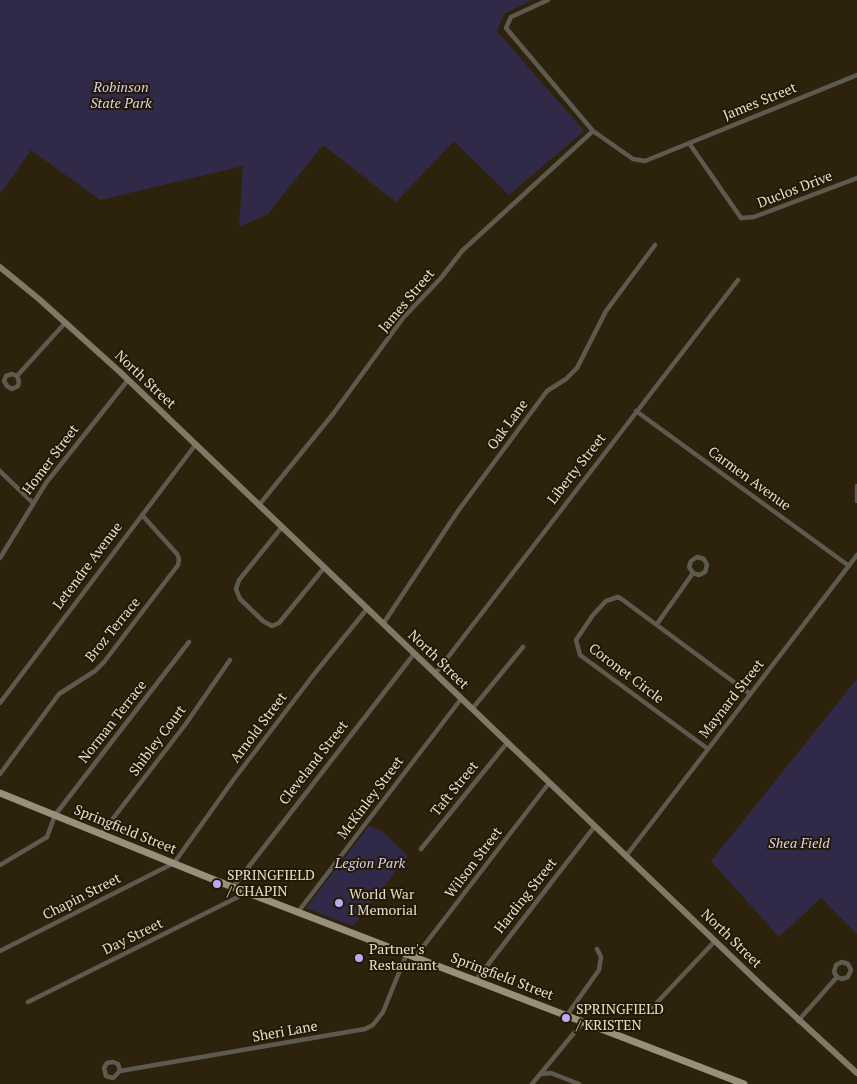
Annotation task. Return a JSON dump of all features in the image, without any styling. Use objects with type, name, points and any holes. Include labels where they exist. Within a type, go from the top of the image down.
[{"type":"main road","name":"North Street","points":[[1,271],[65,323],[128,380],[798,1020],[857,1073]]},
{"type":"main road","name":"Springfield Street","points":[[4,795],[233,887],[744,1084]]},
{"type":"street","name":"James Street","points":[[548,0],[510,17],[506,28],[523,51],[593,131],[632,159],[645,161],[857,75]]},
{"type":"street","name":"James Street","points":[[259,505],[329,419],[403,318],[441,278],[462,251],[593,131]]},
{"type":"street","name":"Duclos Drive","points":[[690,143],[741,218],[754,217],[857,178]]},
{"type":"street","name":"Oak Lane","points":[[383,624],[458,511],[547,391],[566,379],[581,362],[606,311],[655,244]]},
{"type":"street","name":"Liberty Street","points":[[435,674],[738,280]]},
{"type":"street","points":[[17,376],[65,323]]},
{"type":"street","name":"Homer Street","points":[[0,558],[32,503],[51,476],[128,380]]},
{"type":"street","name":"Carmen Avenue","points":[[636,412],[849,566]]},
{"type":"street","name":"Letendre Avenue","points":[[0,703],[196,444]]},
{"type":"street","points":[[0,471],[32,503]]},
{"type":"street","points":[[857,486],[857,501]]},
{"type":"street","name":"Broz Terrace","points":[[0,774],[59,694],[95,671],[104,662],[178,565],[179,559],[177,554],[142,515]]},
{"type":"street","points":[[282,527],[237,584],[236,589],[240,599],[263,622],[272,626],[279,623],[324,568]]},
{"type":"street","name":"Maynard Street","points":[[626,856],[857,555]]},
{"type":"street","points":[[697,557],[704,559],[707,565],[705,572],[699,575],[692,574],[689,568],[691,561],[697,557]]},
{"type":"street","points":[[657,624],[692,574]]},
{"type":"street","name":"Coronet Circle","points":[[708,749],[578,652],[576,640],[578,635],[601,606],[618,597],[629,603],[750,694]]},
{"type":"street","name":"Arnold Street","points":[[174,863],[234,779],[315,672],[367,609]]},
{"type":"street","name":"Norman Terrace","points":[[0,865],[46,839],[55,815],[189,642]]},
{"type":"street","points":[[472,709],[523,647]]},
{"type":"street","name":"Cleveland Street","points":[[233,887],[414,654]]},
{"type":"street","name":"Shibley Court","points":[[101,834],[185,725],[230,660]]},
{"type":"street","name":"McKinley Street","points":[[298,912],[461,699]]},
{"type":"street","name":"Taft Street","points":[[421,849],[507,743]]},
{"type":"street","name":"Wilson Street","points":[[416,956],[549,783]]},
{"type":"street","points":[[0,800],[4,795]]},
{"type":"street","name":"Harding Street","points":[[476,980],[595,826]]},
{"type":"street","name":"Chapin Street","points":[[0,951],[174,863]]},
{"type":"street","name":"Day Street","points":[[28,1002],[248,892]]},
{"type":"street","points":[[648,1012],[715,941]]},
{"type":"street","points":[[567,1015],[599,970],[601,957],[597,949]]},
{"type":"street","name":"Sheri Lane","points":[[120,1071],[364,1029],[373,1025],[383,1012],[407,953]]},
{"type":"street","points":[[798,1020],[837,977]]},
{"type":"street","points":[[532,1084],[583,1022]]},
{"type":"street","points":[[539,1076],[551,1073],[579,1084]]},
{"type":"green space","name":"Robinson State Park","points":[[0,0],[532,0],[504,14],[497,31],[584,131],[509,195],[454,141],[396,202],[323,145],[268,214],[239,227],[243,166],[100,200],[31,150],[0,194]]},
{"type":"green space","name":"Shea Field","points":[[857,679],[857,934],[821,898],[779,937],[711,861]]},
{"type":"green space","name":"Legion Park","points":[[369,826],[382,831],[408,856],[353,926],[306,908]]},
{"type":"place","name":"SPRINGFIELD / CHAPIN","points":[[217,884]]},
{"type":"place","name":"World War I Memorial","points":[[339,903]]},
{"type":"place","name":"Partner's Restaurant","points":[[359,958]]},
{"type":"place","name":"SPRINGFIELD / KRISTEN","points":[[566,1018]]}]
